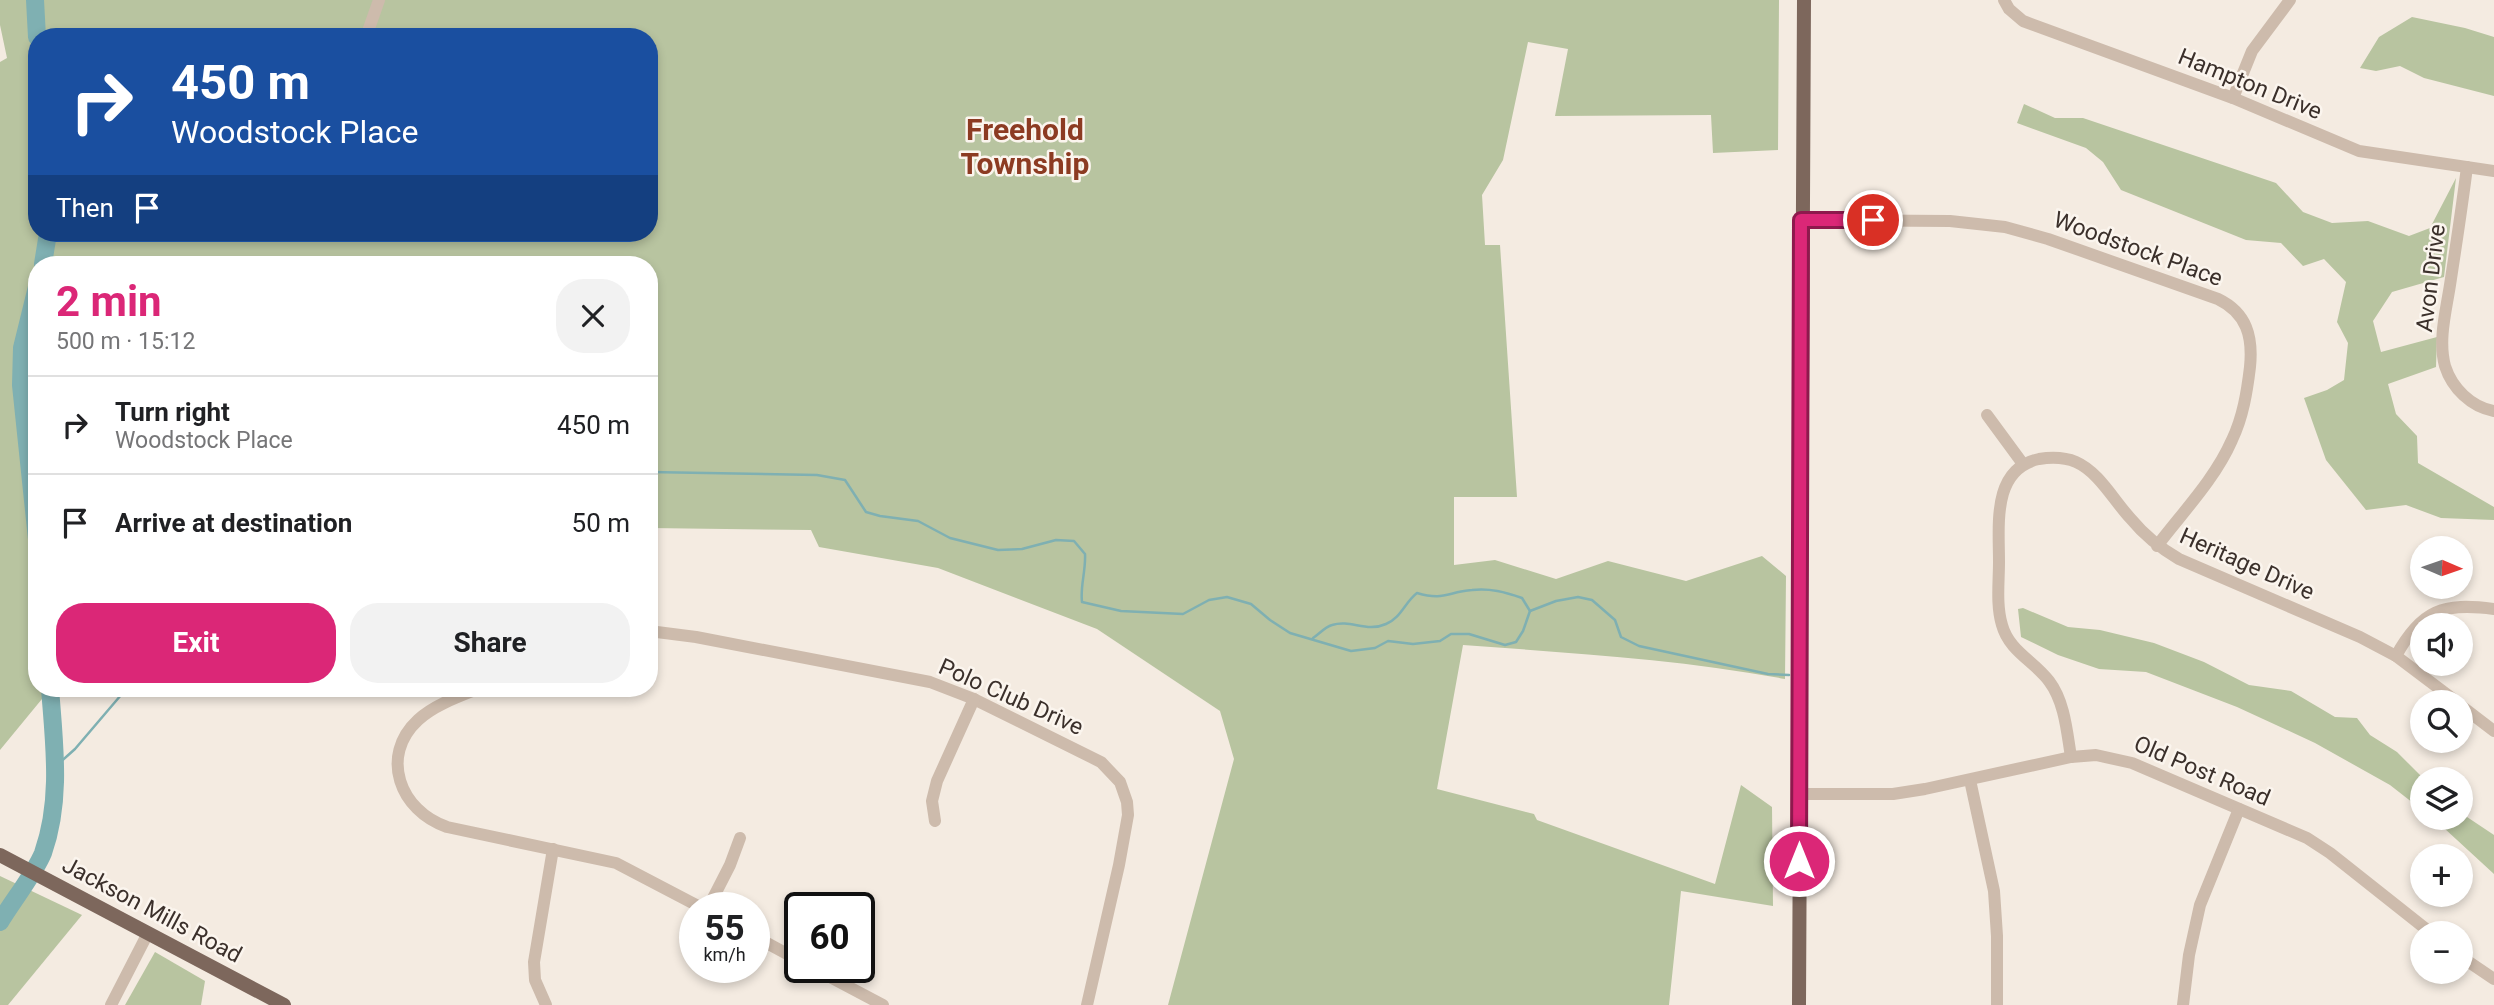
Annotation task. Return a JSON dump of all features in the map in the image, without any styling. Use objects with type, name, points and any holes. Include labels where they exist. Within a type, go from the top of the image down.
[{"type":"main road","points":[[1798,1005],[1804,0]]},
{"type":"main road","name":"Jackson Mills Road","points":[[0,855],[284,1005]]},
{"type":"street","points":[[369,28],[379,0]]},
{"type":"street","name":"Hampton Drive","points":[[2004,0],[2009,9],[2023,21],[2232,98],[2359,150],[2494,171]]},
{"type":"street","points":[[2232,98],[2252,51],[2290,0]]},
{"type":"street","name":"Avon Drive","points":[[2467,167],[2444,329],[2444,357],[2451,379],[2460,392],[2474,404],[2494,411]]},
{"type":"street","name":"Woodstock Place","points":[[1801,220],[1950,221],[2006,227],[2048,239],[2218,299],[2234,309],[2248,330],[2251,350],[2241,419],[2221,461],[2157,546]]},
{"type":"street","points":[[1987,415],[2023,464],[2006,485],[2000,503],[1999,613],[2011,644],[2044,675],[2055,691],[2071,757]]},
{"type":"street","name":"Heritage Drive","points":[[2023,464],[2055,457],[2075,461],[2085,467],[2157,546],[2179,559],[2360,637],[2396,656],[2442,690]]},
{"type":"street","points":[[2396,656],[2413,629],[2432,613],[2459,605],[2494,609]]},
{"type":"street","name":"Polo Club Drive","points":[[658,632],[696,636],[930,682],[974,699],[1094,757],[1111,770],[1123,789],[1128,822],[1087,1005]]},
{"type":"street","points":[[461,697],[425,714],[410,729],[404,740],[398,760],[400,781],[413,806],[435,823],[488,837],[616,863],[679,896]]},
{"type":"street","points":[[935,821],[932,801],[937,781],[974,699]]},
{"type":"street","name":"Heritage Drive","points":[[2473,714],[2494,731]]},
{"type":"street","name":"Old Post Road","points":[[1799,794],[1893,794],[2071,757],[2096,755],[2122,759],[2319,845],[2416,921]]},
{"type":"street","points":[[1970,780],[1994,891],[1997,1005]]},
{"type":"street","points":[[2183,1005],[2189,955],[2200,905],[2239,809]]},
{"type":"street","points":[[716,892],[740,838]]},
{"type":"street","points":[[546,1005],[535,980],[534,962],[553,849]]},
{"type":"street","points":[[111,1005],[148,933]]},
{"type":"street","points":[[2473,965],[2494,979]]},
{"type":"street","points":[[841,983],[883,1005]]},
{"type":"green space","points":[[0,0],[1779,0],[1778,150],[1713,153],[1711,115],[1555,116],[1568,49],[1528,42],[1503,160],[1482,195],[1485,245],[1500,245],[1517,497],[1454,497],[1454,565],[1495,560],[1556,579],[1608,561],[1686,581],[1762,556],[1786,576],[1785,679],[1664,662],[1463,645],[1437,789],[1534,814],[1537,820],[1715,884],[1741,785],[1772,807],[1773,906],[1681,891],[1669,1005],[1168,1005],[1234,759],[1220,711],[1097,629],[938,568],[819,547],[811,530],[658,528],[658,256],[28,256],[28,697],[44,697],[0,750],[0,62],[7,58],[0,25]]},
{"type":"green space","points":[[2412,17],[2494,37],[2494,96],[2424,78],[2400,66],[2376,71],[2360,68],[2379,37]]},
{"type":"green space","points":[[2024,104],[2055,118],[2083,118],[2276,183],[2303,212],[2332,223],[2368,221],[2409,236],[2430,228],[2456,178],[2444,277],[2392,292],[2373,321],[2381,352],[2437,337],[2436,367],[2388,384],[2396,414],[2417,436],[2418,463],[2494,507],[2494,520],[2441,518],[2406,505],[2366,510],[2326,460],[2304,398],[2327,390],[2344,380],[2348,343],[2337,322],[2346,282],[2324,259],[2303,266],[2281,243],[2246,240],[2121,190],[2103,162],[2086,148],[2017,123]]},
{"type":"green space","points":[[2023,608],[2068,627],[2100,630],[2154,643],[2204,662],[2249,685],[2291,691],[2335,717],[2357,718],[2370,735],[2397,752],[2412,767],[2410,801],[2390,785],[2315,743],[2237,707],[2146,672],[2099,669],[2058,655],[2021,637],[2018,609]]},
{"type":"green space","points":[[2473,821],[2494,835],[2494,874],[2473,855],[2473,844],[2461,844],[2446,830],[2473,830]]},
{"type":"green space","points":[[0,876],[82,915],[8,1005],[0,1005]]},
{"type":"green space","points":[[155,952],[205,981],[201,1005],[125,1005]]},
{"type":"waterway","points":[[35,0],[37,28]]},
{"type":"waterway","points":[[44,256],[47,242]]},
{"type":"waterway","points":[[28,324],[22,348],[21,385],[28,452]]},
{"type":"waterway","points":[[658,472],[817,475],[845,480],[866,512],[918,521],[950,538],[998,550],[1022,549],[1056,540],[1074,541],[1085,554],[1082,602],[1121,611],[1183,614],[1209,600],[1227,597],[1251,604],[1290,633],[1351,651],[1375,648],[1388,641],[1413,644],[1440,641],[1451,634],[1469,634],[1505,645],[1516,642],[1530,611],[1522,598],[1497,591],[1472,590],[1440,596],[1417,593],[1395,618],[1386,624],[1372,627],[1332,625],[1313,638]]},
{"type":"waterway","points":[[1530,611],[1556,601],[1578,597],[1592,600],[1615,620],[1621,637],[1639,646],[1768,674],[1789,675]]},
{"type":"waterway","points":[[0,922],[39,861],[49,833],[55,792],[51,697]]},
{"type":"waterway","points":[[56,766],[75,749],[119,697]]},
{"type":"district","name":"Freehold Township","points":[[1025,146]]},
{"type":"route","points":[[1799,861],[1801,220],[1873,220]]}]
